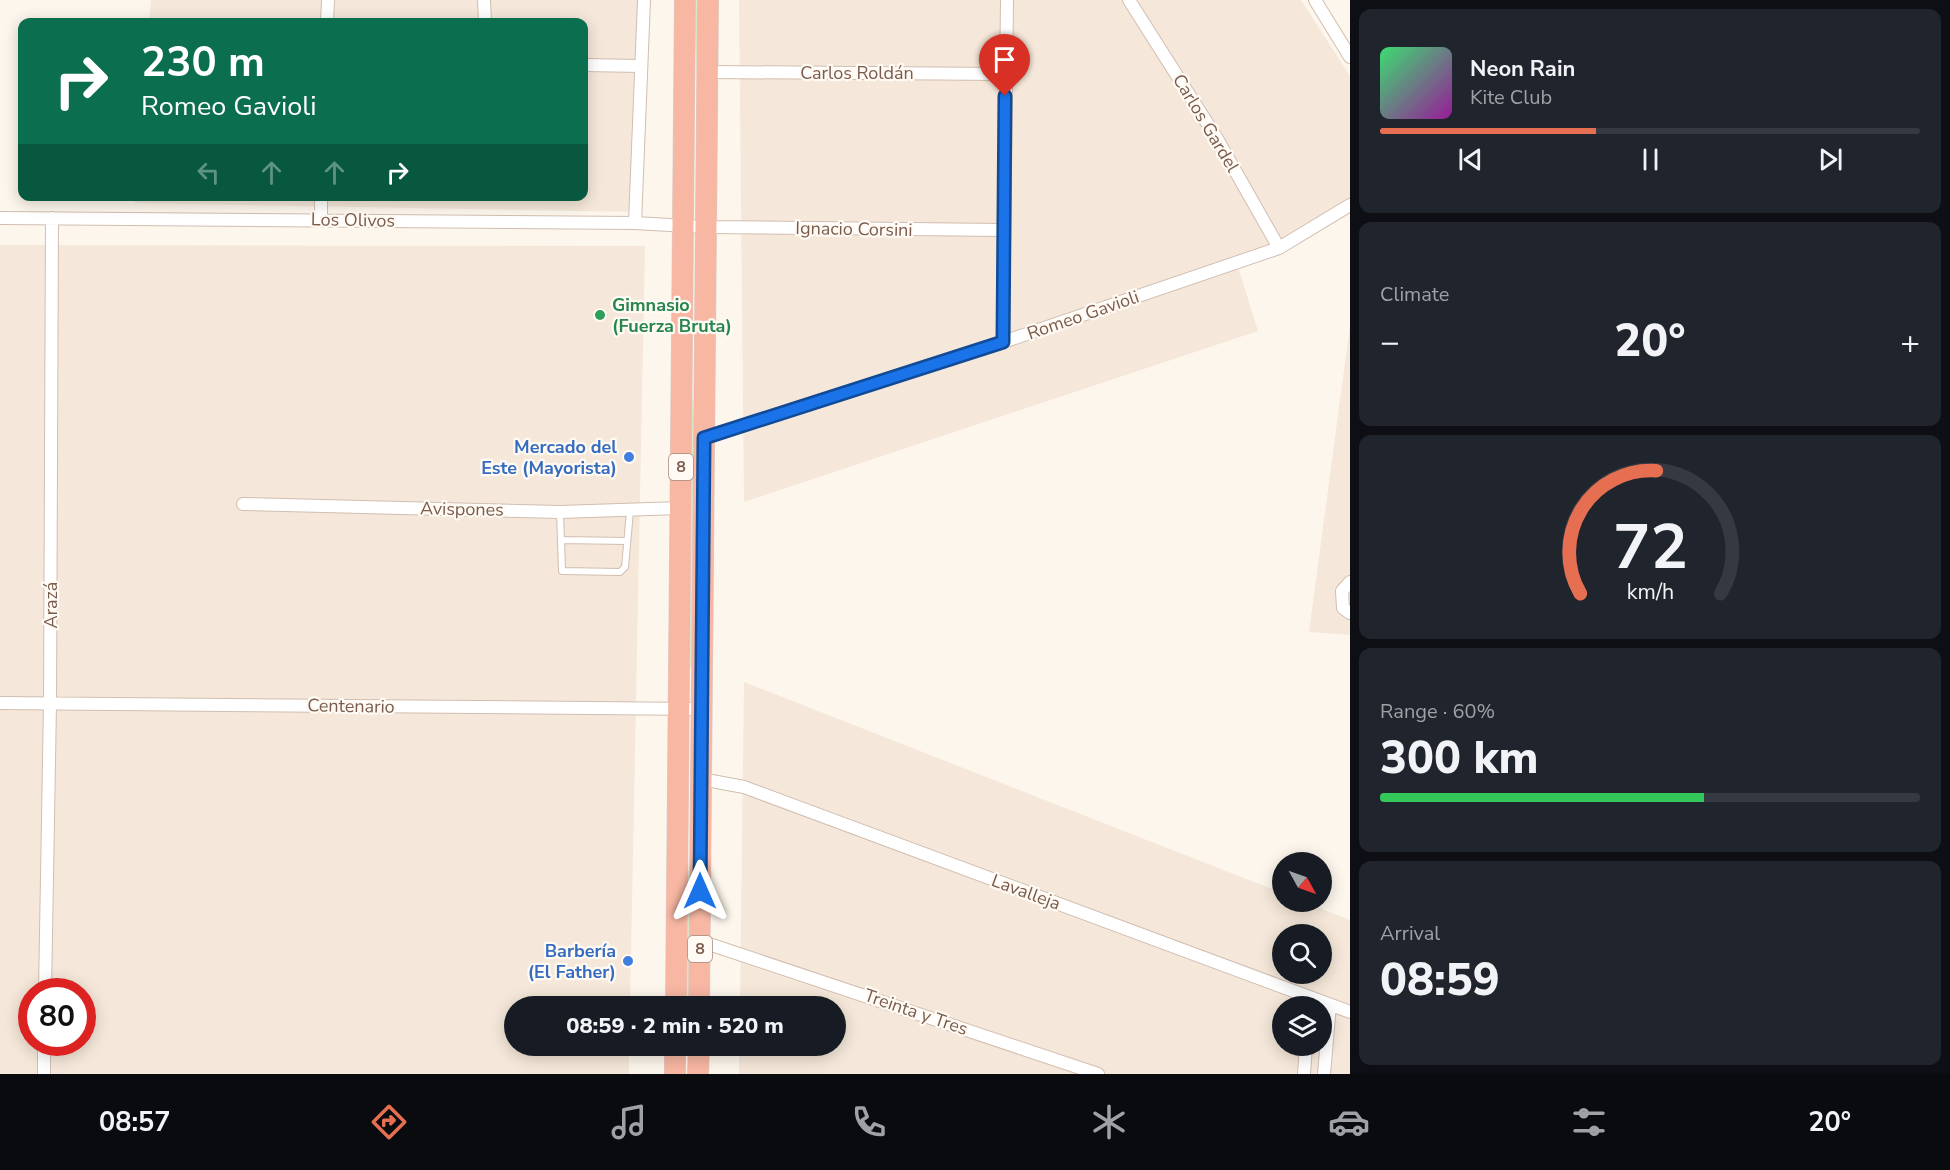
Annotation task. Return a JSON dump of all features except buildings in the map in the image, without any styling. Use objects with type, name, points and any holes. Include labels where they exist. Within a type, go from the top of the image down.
[{"type":"highway","name":"8","points":[[676,996],[685,0]]},
{"type":"highway","name":"8","points":[[699,996],[708,0]]},
{"type":"highway","points":[[675,1056],[675,1074]]},
{"type":"highway","points":[[698,1074],[699,1056]]},
{"type":"street","points":[[327,18],[328,0]]},
{"type":"street","points":[[484,0],[485,18]]},
{"type":"street","points":[[635,223],[644,0]]},
{"type":"street","points":[[1003,342],[1007,0]]},
{"type":"street","name":"Carlos Gardel","points":[[1129,0],[1216,137],[1279,248]]},
{"type":"street","points":[[1315,0],[1350,57]]},
{"type":"street","points":[[588,65],[641,66]]},
{"type":"street","name":"Carlos Roldán","points":[[708,72],[1006,74]]},
{"type":"street","points":[[321,201],[321,220]]},
{"type":"street","name":"Romeo Gavioli","points":[[704,438],[1003,342],[1279,248],[1350,206]]},
{"type":"street","name":"Los Olivos","points":[[0,218],[635,223],[705,227]]},
{"type":"street","name":"Arazá","points":[[45,978],[50,704],[52,218]]},
{"type":"street","name":"Ignacio Corsini","points":[[705,227],[1004,230]]},
{"type":"street","name":"Avispones","points":[[243,504],[560,512],[680,508]]},
{"type":"street","points":[[1350,582],[1342,591],[1342,608],[1350,613]]},
{"type":"street","name":"Centenario","points":[[0,703],[701,710]]},
{"type":"street","name":"Lavalleja","points":[[701,778],[744,787],[1294,996]]},
{"type":"street","name":"Treinta y Tres","points":[[700,941],[1098,1074]]},
{"type":"street","name":"Lavalleja","points":[[1332,1006],[1350,1012]]},
{"type":"street","points":[[44,1056],[44,1074]]},
{"type":"street","points":[[1304,1074],[1305,1056]]},
{"type":"street","points":[[1324,1074],[1326,1056]]},
{"type":"lane","points":[[560,512],[562,540],[560,568],[564,572],[620,572],[625,567],[630,511]]},
{"type":"lane","points":[[562,540],[627,541]]},
{"type":"shaded area","points":[[151,0],[643,0],[631,212],[135,203],[135,201],[588,201],[588,18],[149,18]]},
{"type":"shaded area","points":[[739,0],[1301,0],[1350,76],[1350,204],[1296,236],[1235,257],[1258,331],[744,502]]},
{"type":"shaded area","points":[[0,245],[645,246],[630,996],[504,996],[504,1056],[629,1056],[629,1074],[0,1074]]},
{"type":"shaded area","points":[[1350,325],[1350,635],[1309,632]]},
{"type":"shaded area","points":[[744,682],[1272,889],[1272,912],[1330,912],[1350,920],[1350,1074],[739,1074],[739,1056],[846,1056],[846,996],[740,996]]},
{"type":"green space","points":[[693,0],[700,0],[698,92]]},
{"type":"green space","points":[[691,384],[696,441],[694,659],[689,671]]},
{"type":"green space","points":[[687,854],[691,905],[692,996],[684,996]]},
{"type":"place","name":"Gimnasio (Fuerza Bruta)","points":[[600,315]]},
{"type":"place","name":"Mercado del Este (Mayorista)","points":[[629,457]]},
{"type":"place","name":"Barbería (El Father)","points":[[628,961]]},
{"type":"route","points":[[700,891],[704,438],[1003,342],[1005,96]]}]
